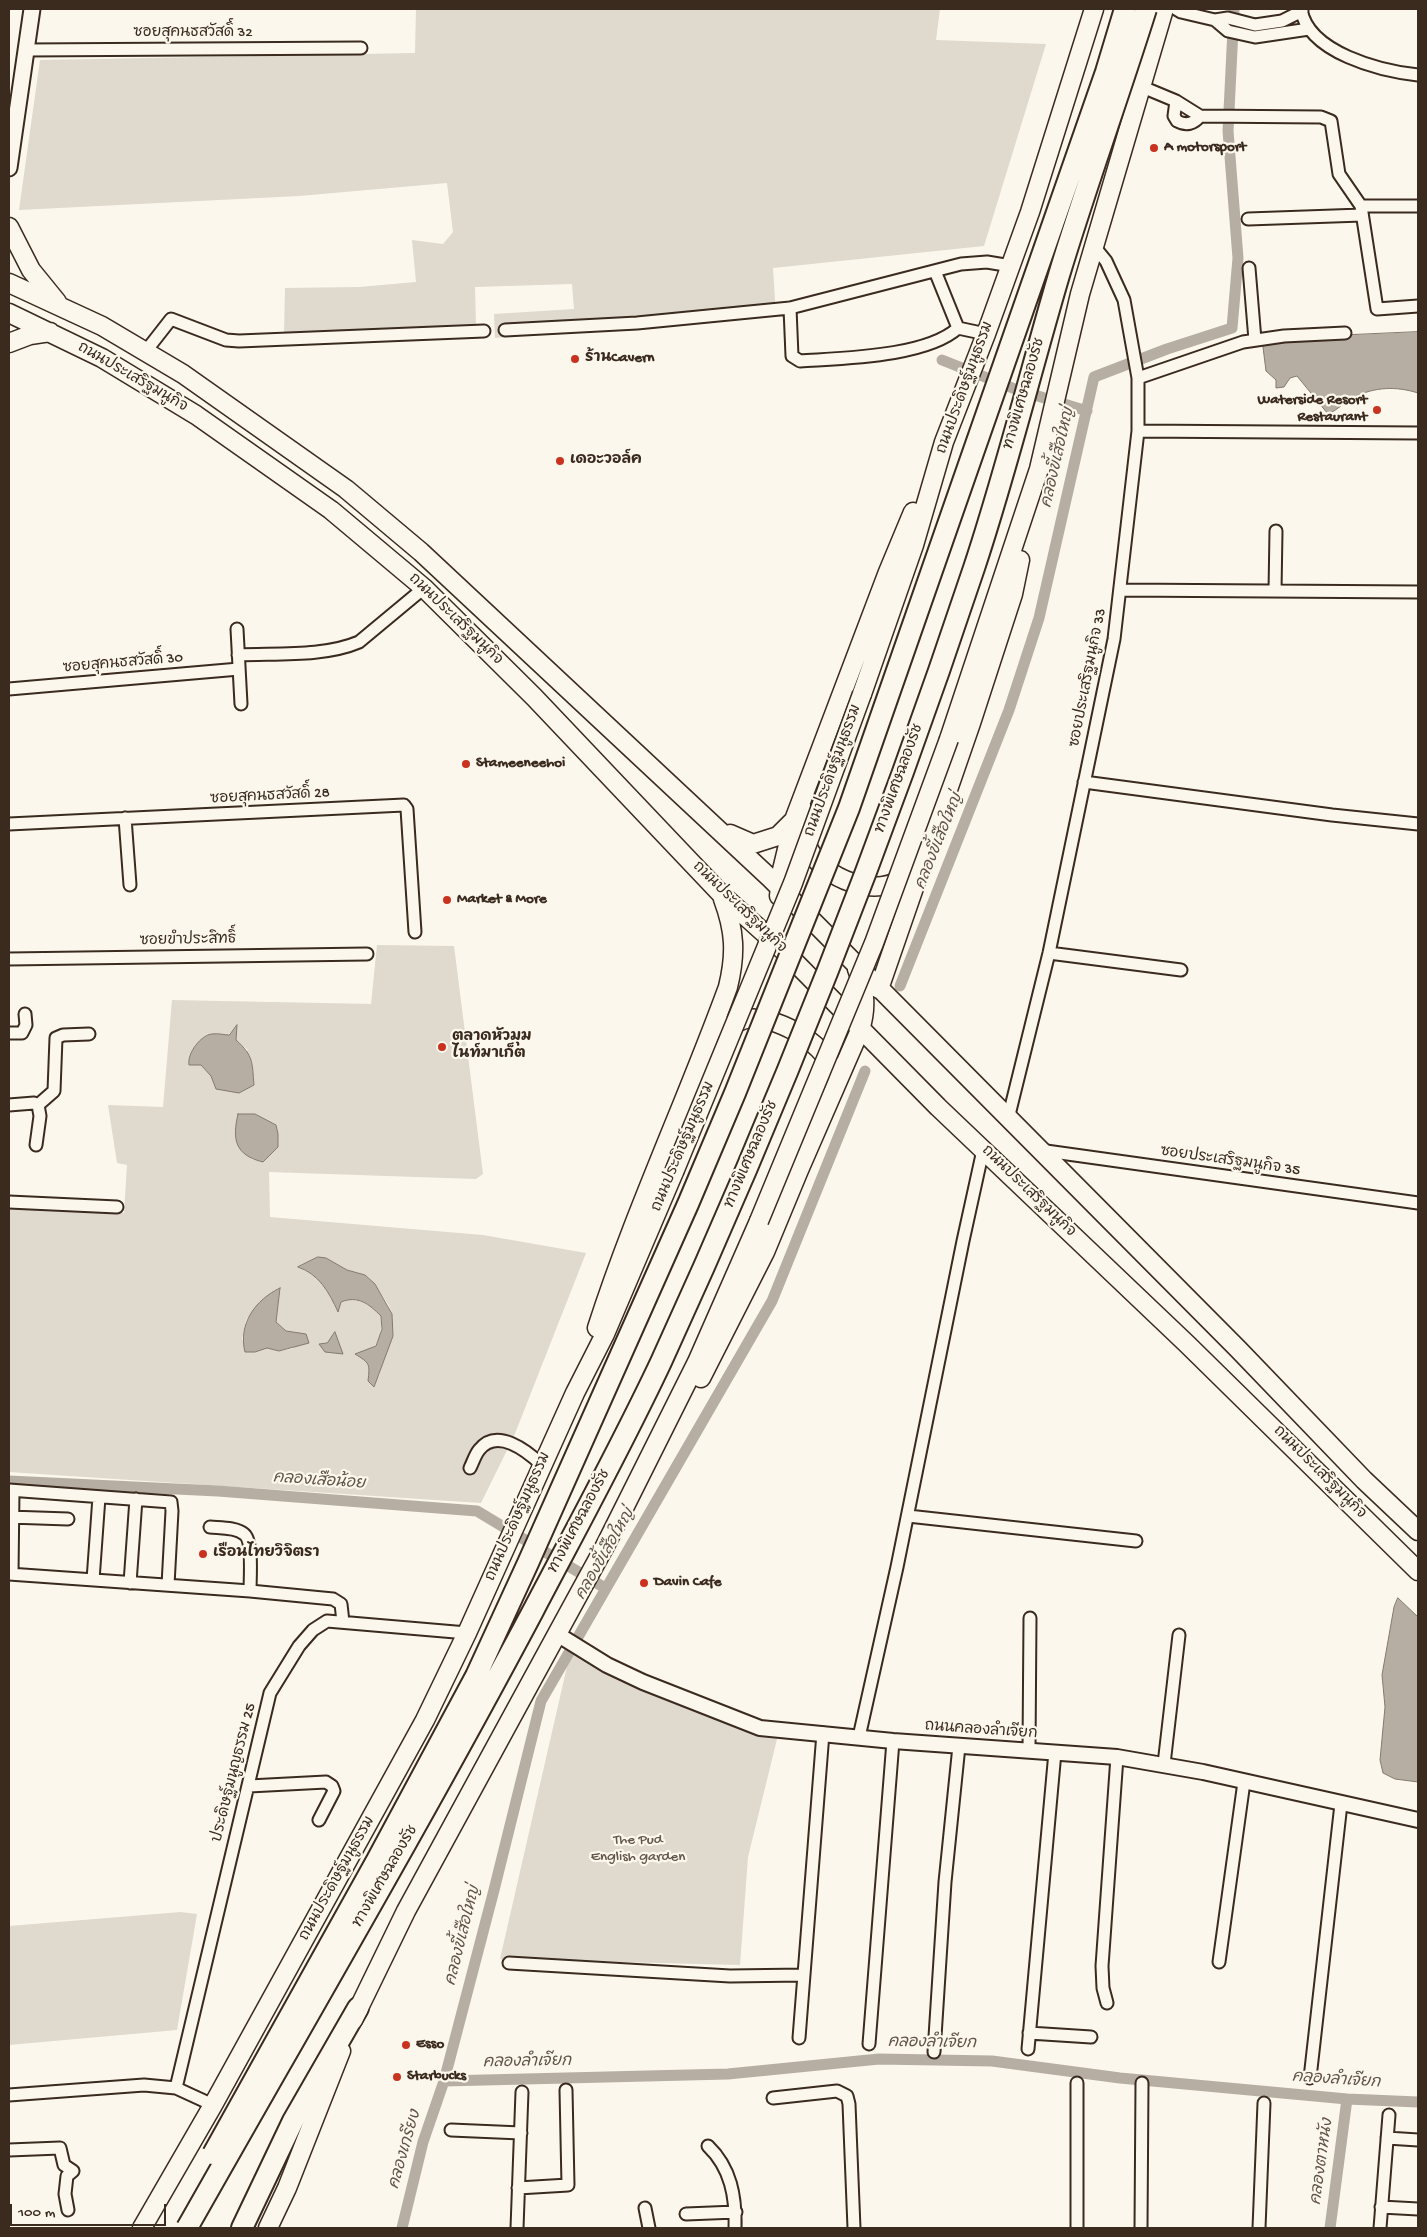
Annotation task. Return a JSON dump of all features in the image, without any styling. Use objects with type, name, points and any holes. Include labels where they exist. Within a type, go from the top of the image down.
[{"type":"highway","name":"ทางพิเศษฉลองรัช","points":[[172,2228],[377,1860],[476,1676],[688,1204],[735,1093],[849,808],[1103,81],[1125,9]]},
{"type":"highway","name":"ทางพิเศษฉลองรัช","points":[[187,2228],[451,1762],[594,1497],[661,1361],[732,1201],[802,1034],[866,873],[928,702],[976,562],[1060,272],[1146,9]]},
{"type":"highway","points":[[242,2228],[293,2121],[358,2008]]},
{"type":"main road","points":[[9,168],[12,123],[32,9]]},
{"type":"main road","name":"ถนนประดิษฐ์มนูธรรม","points":[[142,2228],[213,2105],[400,1767],[468,1633],[575,1393],[628,1284],[793,883],[914,545],[944,442],[1011,266],[1094,9]]},
{"type":"main road","points":[[879,989],[972,724],[1013,594],[1039,469],[1093,245],[1164,9]]},
{"type":"main road","points":[[9,227],[31,270],[61,306]]},
{"type":"main road","name":"ถนนประเสริฐมนูกิจ","points":[[9,283],[61,306],[146,350],[276,438],[378,514],[466,593],[780,888],[1038,1150],[1238,1349],[1364,1480],[1418,1531]]},
{"type":"main road","name":"ถนนประเสริฐมนูกิจ","points":[[9,313],[102,358],[166,396],[278,471],[331,510],[424,588],[534,698],[722,895],[784,951],[860,1030],[1208,1364],[1418,1571]]},
{"type":"main road","points":[[9,343],[30,335],[50,332]]},
{"type":"main road","points":[[102,358],[114,332]]},
{"type":"main road","points":[[784,951],[779,934],[780,888],[797,812],[888,572],[944,442]]},
{"type":"main road","points":[[268,2228],[290,2180],[358,2008],[406,1911],[568,1641],[588,1577],[697,1362],[759,1221],[874,944],[949,739],[1039,469]]},
{"type":"main road","points":[[714,825],[741,840],[753,844],[778,836],[797,812]]},
{"type":"main road","points":[[797,812],[809,849],[824,866],[853,883],[872,888],[889,885],[903,878],[914,868],[928,846]]},
{"type":"main road","points":[[575,1393],[612,1283],[728,988],[734,966],[734,933],[722,895]]},
{"type":"main road","points":[[649,1458],[707,1369],[766,1252],[833,1089],[860,1030],[865,1014],[864,998],[862,984],[855,964]]},
{"type":"main road","points":[[708,1042],[726,1027],[746,1019],[768,1021],[790,1029],[813,1043],[825,1054],[832,1066],[833,1089]]},
{"type":"street","points":[[1176,9],[1180,12],[1215,20],[1233,32],[1255,37],[1309,29]]},
{"type":"street","points":[[1215,20],[1228,18],[1255,25],[1266,25],[1282,21],[1301,10],[1309,29],[1338,52],[1367,65],[1400,73],[1418,75]]},
{"type":"street","name":"ซอยสุคนธสวัสดิ์ 32","points":[[26,50],[361,48]]},
{"type":"street","points":[[1140,86],[1176,100],[1200,116],[1321,117],[1331,121],[1339,174],[1361,210],[1377,309],[1418,306]]},
{"type":"street","points":[[1176,100],[1174,116],[1177,121],[1188,124],[1196,121],[1200,116]]},
{"type":"street","points":[[1248,219],[1418,206]]},
{"type":"street","name":"ซอยประเสริฐมนูกิจ 33","points":[[1008,1119],[1049,953],[1114,638],[1138,431],[1138,378],[1124,300],[1106,261],[1093,245]]},
{"type":"street","points":[[505,330],[636,323],[790,308],[977,262],[1011,266]]},
{"type":"street","points":[[1249,268],[1255,340]]},
{"type":"street","points":[[935,271],[958,328]]},
{"type":"street","points":[[790,308],[792,356],[800,362],[905,351],[948,337],[958,328]]},
{"type":"street","points":[[146,350],[171,319],[226,340],[239,341],[484,331]]},
{"type":"street","points":[[958,328],[986,334]]},
{"type":"street","points":[[1138,378],[1243,342],[1284,336],[1345,333]]},
{"type":"street","points":[[1138,431],[1418,433]]},
{"type":"street","points":[[1274,591],[1276,531]]},
{"type":"street","points":[[238,655],[330,651],[348,647],[359,642],[424,588]]},
{"type":"street","points":[[1120,590],[1418,592]]},
{"type":"street","points":[[237,630],[241,704]]},
{"type":"street","name":"ซอยสุคนธสวัสดิ์ 30","points":[[9,689],[239,669]]},
{"type":"street","points":[[1084,782],[1332,815],[1418,824]]},
{"type":"street","name":"ซอยสุคนธสวัสดิ์ 28","points":[[9,824],[404,805],[407,809],[416,932]]},
{"type":"street","points":[[126,818],[130,885]]},
{"type":"street","points":[[1049,953],[1181,970]]},
{"type":"street","name":"ซอยขำประสิทธิ์","points":[[9,959],[367,954]]},
{"type":"street","points":[[9,1033],[25,1030],[25,1014]]},
{"type":"street","points":[[38,1105],[54,1091],[56,1038],[63,1035],[89,1034]]},
{"type":"street","points":[[9,1105],[34,1103],[38,1105]]},
{"type":"street","points":[[36,1145],[40,1116],[38,1105]]},
{"type":"street","points":[[860,1737],[908,1516],[962,1241],[983,1150]]},
{"type":"street","name":"ซอยประเสริฐมนูกิจ 35","points":[[1038,1150],[1418,1202]]},
{"type":"street","points":[[9,1202],[117,1207]]},
{"type":"street","points":[[470,1468],[478,1451],[484,1445],[501,1440],[518,1446],[542,1465]]},
{"type":"street","points":[[168,1585],[172,1511],[170,1502],[11,1491],[10,1574],[250,1591],[333,1599],[341,1604],[344,1622]]},
{"type":"street","points":[[93,1580],[99,1497]]},
{"type":"street","points":[[130,1583],[136,1499]]},
{"type":"street","points":[[908,1516],[1136,1541]]},
{"type":"street","points":[[11,1517],[68,1519]]},
{"type":"street","points":[[210,1527],[236,1530],[245,1534],[250,1541],[250,1591]]},
{"type":"street","points":[[1029,1749],[1030,1618]]},
{"type":"street","name":"ประดิษฐ์มนูญธรรม 25","points":[[176,2088],[227,1867],[249,1786],[265,1709],[270,1693],[279,1676],[313,1630],[327,1622],[468,1633]]},
{"type":"street","points":[[1164,1764],[1179,1635]]},
{"type":"street","name":"ถนนคลองลำเจียก","points":[[568,1641],[643,1682],[751,1725],[778,1731],[1117,1757],[1164,1764],[1418,1820]]},
{"type":"street","points":[[799,2038],[823,1734]]},
{"type":"street","points":[[869,2044],[893,1741]]},
{"type":"street","points":[[934,2052],[945,1882],[959,1746]]},
{"type":"street","points":[[1028,2049],[1055,1752]]},
{"type":"street","points":[[1107,2002],[1103,1988],[1102,1971],[1117,1757]]},
{"type":"street","points":[[249,1786],[326,1782],[332,1786],[334,1791],[319,1820]]},
{"type":"street","points":[[1219,1962],[1244,1782]]},
{"type":"street","points":[[1310,2078],[1341,1804]]},
{"type":"street","points":[[509,1963],[721,1976],[803,1975]]},
{"type":"street","points":[[1029,2033],[1091,2037]]},
{"type":"street","points":[[1077,2083],[1077,2228]]},
{"type":"street","points":[[1141,2228],[1142,2083]]},
{"type":"street","points":[[9,2095],[144,2085],[176,2088],[213,2105]]},
{"type":"street","points":[[518,2188],[568,2185],[566,2090]]},
{"type":"street","points":[[773,2098],[837,2091],[847,2096],[849,2104],[854,2228]]},
{"type":"street","points":[[517,2228],[522,2092]]},
{"type":"street","points":[[1259,2228],[1264,2103]]},
{"type":"street","points":[[1380,2228],[1389,2115]]},
{"type":"street","points":[[451,2130],[520,2133]]},
{"type":"street","points":[[1387,2138],[1418,2140]]},
{"type":"street","points":[[708,2146],[725,2165],[736,2212],[735,2228]]},
{"type":"street","points":[[9,2150],[60,2148],[64,2165],[73,2171],[67,2176],[68,2210]]},
{"type":"street","points":[[1382,2207],[1418,2209]]},
{"type":"street","points":[[645,2208],[649,2228]]},
{"type":"street","points":[[686,2214],[736,2212]]},
{"type":"green space","points":[[416,9],[940,9],[936,40],[1046,44],[984,246],[773,268],[776,316],[495,338],[494,314],[574,309],[572,284],[475,287],[476,327],[284,335],[285,288],[359,287],[416,282],[412,240],[443,244],[453,232],[447,183],[299,196],[19,210],[40,60],[415,53]]},
{"type":"green space","points":[[377,945],[454,946],[483,1174],[476,1179],[269,1172],[270,1217],[483,1235],[586,1253],[514,1436],[481,1503],[9,1472],[9,1208],[124,1213],[127,1165],[117,1163],[108,1105],[163,1107],[172,1000],[371,1004]],"holes":[[[236,1026],[236,1041],[248,1050],[211,1076],[201,1065]],[[255,1114],[275,1125],[278,1134],[278,1147],[263,1161],[251,1159]],[[326,1258],[347,1270],[365,1275],[375,1284],[392,1314],[393,1336],[384,1357],[379,1376],[368,1381],[370,1366],[366,1360],[378,1340],[381,1316],[368,1304],[353,1299],[341,1302],[337,1311],[331,1297],[322,1284],[306,1270],[299,1267]],[[280,1288],[276,1322],[286,1331],[306,1334],[292,1349],[279,1351],[242,1340],[246,1320],[256,1307]],[[335,1333],[342,1353],[320,1344],[327,1343]]]},
{"type":"green space","name":"The Pud English garden","points":[[571,1649],[779,1731],[748,1857],[740,1965],[500,1959]]},
{"type":"green space","points":[[181,1912],[197,1914],[177,2030],[9,2045],[9,1926]]},
{"type":"shaded area","points":[[1418,332],[1418,393],[1402,389],[1378,389],[1354,397],[1328,414],[1297,376],[1290,378],[1284,387],[1276,388],[1276,380],[1266,371],[1262,339]]},
{"type":"shaded area","points":[[237,1025],[236,1040],[251,1060],[254,1085],[239,1093],[216,1089],[211,1076],[201,1065],[189,1065],[192,1050],[199,1041],[208,1035],[229,1035]]},
{"type":"shaded area","points":[[238,1114],[255,1114],[276,1125],[278,1147],[263,1162],[241,1151],[235,1131]]},
{"type":"shaded area","points":[[318,1257],[326,1258],[347,1270],[365,1275],[375,1284],[392,1314],[393,1336],[374,1387],[368,1381],[368,1365],[355,1354],[376,1346],[382,1329],[381,1316],[368,1304],[358,1300],[341,1302],[338,1312],[318,1279],[298,1267]]},
{"type":"shaded area","points":[[280,1288],[276,1322],[286,1331],[306,1334],[309,1343],[279,1351],[267,1348],[255,1352],[245,1352],[244,1332],[250,1314],[263,1299]]},
{"type":"shaded area","points":[[335,1332],[343,1354],[325,1352],[319,1344],[327,1343]]},
{"type":"shaded area","points":[[1398,1598],[1418,1617],[1418,1782],[1395,1779],[1383,1773],[1380,1760],[1385,1707],[1382,1675],[1394,1607]]},
{"type":"waterway","name":"คลองขี้เสือใหญ่","points":[[900,986],[1009,710],[1039,618],[1094,377],[1167,349],[1232,328],[1238,258],[1228,131],[1234,9]]},
{"type":"waterway","points":[[942,360],[1015,389],[1087,411]]},
{"type":"waterway","name":"คลองขี้เสือใหญ่","points":[[402,2228],[423,2142],[444,2081],[541,1701],[772,1301],[865,1071]]},
{"type":"waterway","name":"คลองเสือน้อย","points":[[9,1481],[218,1491],[477,1511],[605,1588]]},
{"type":"waterway","name":"คลองลำเจียก","points":[[444,2081],[728,2074],[879,2059],[992,2061],[1120,2078],[1347,2099],[1418,2102]]},
{"type":"waterway","name":"คลองตาหนัง","points":[[1330,2228],[1347,2099]]},
{"type":"place","name":"A motorsport","points":[[1154,148]]},
{"type":"place","name":"ร้านCavern","points":[[575,359]]},
{"type":"place","name":"Waterside Resort Restaurant","points":[[1377,410]]},
{"type":"place","name":"เดอะวอล์ค","points":[[560,461]]},
{"type":"place","name":"Stameeneehoi","points":[[466,764]]},
{"type":"place","name":"Market & More","points":[[447,900]]},
{"type":"place","name":"ตลาดหัวมุม ไนท์มาเก็ต","points":[[442,1047]]},
{"type":"place","name":"เรือนไทยวิจิตรา","points":[[203,1554]]},
{"type":"place","name":"Davin Cafe","points":[[644,1583]]},
{"type":"place","name":"Esso","points":[[406,2045]]},
{"type":"place","name":"Starbucks","points":[[397,2077]]},
{"type":"water label","name":"คลองเกรียง","points":[[406,2150]]}]
